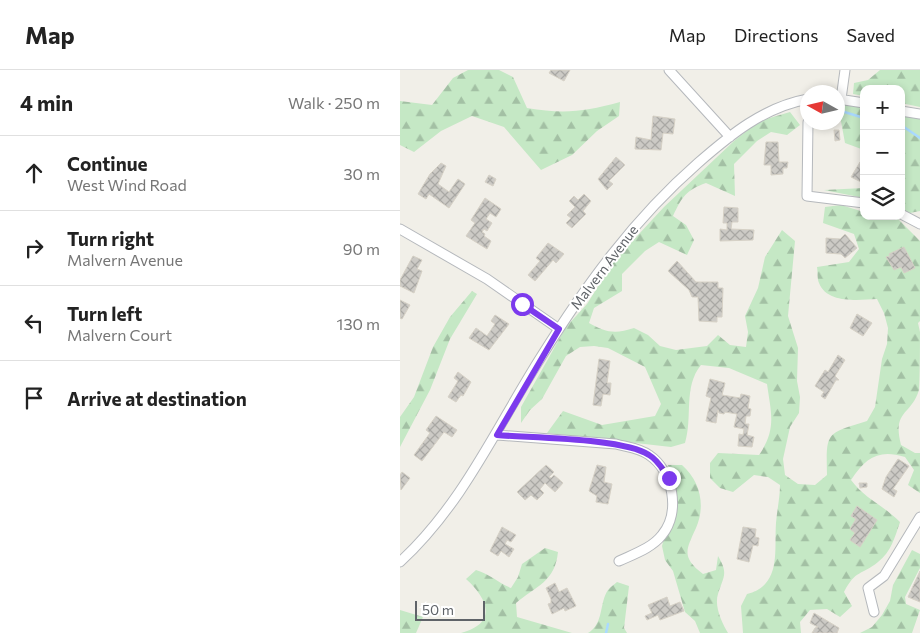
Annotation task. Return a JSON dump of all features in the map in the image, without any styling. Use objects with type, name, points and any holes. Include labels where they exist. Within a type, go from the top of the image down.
[{"type":"street","points":[[669,70],[730,137]]},
{"type":"street","points":[[842,85],[845,70]]},
{"type":"street","points":[[845,100],[860,103]]},
{"type":"street","name":"Malvern Avenue","points":[[400,562],[419,544],[446,513],[497,435],[559,329],[596,274],[634,225],[678,180],[730,137],[771,111],[800,101]]},
{"type":"street","points":[[905,112],[920,114]]},
{"type":"street","points":[[808,130],[807,196],[860,203]]},
{"type":"street","points":[[905,216],[920,224]]},
{"type":"street","points":[[400,229],[479,274],[559,329]]},
{"type":"street","points":[[497,435],[616,444],[635,448],[656,460],[669,478],[672,488],[673,504],[670,518],[664,534],[655,542],[619,561]]},
{"type":"street","points":[[874,612],[868,588],[884,576],[920,517]]},
{"type":"green space","points":[[468,70],[499,70],[513,77],[527,108],[574,111],[620,102],[619,116],[597,131],[572,155],[541,170],[504,127],[472,116],[441,131],[414,152],[400,145],[400,101],[432,105],[453,78]]},
{"type":"green space","points":[[880,70],[920,70],[920,107],[905,104],[905,85],[860,85],[860,95],[853,94],[854,83],[868,80]]},
{"type":"green space","points":[[845,102],[860,105],[860,149],[845,143],[843,130],[845,130]]},
{"type":"green space","points":[[790,112],[800,125],[787,135],[771,132],[757,141],[734,164],[735,196],[706,183],[694,188],[685,195],[673,216],[686,225],[694,240],[687,255],[659,242],[645,251],[622,274],[622,291],[594,308],[589,323],[611,332],[634,328],[648,335],[660,346],[676,350],[707,346],[718,335],[730,345],[746,347],[748,332],[745,316],[758,288],[765,257],[782,230],[795,241],[788,316],[798,348],[797,381],[800,397],[799,413],[790,427],[783,459],[785,475],[798,484],[815,485],[827,475],[827,450],[831,436],[843,429],[867,421],[875,407],[882,359],[887,344],[888,328],[884,313],[877,299],[853,300],[836,298],[823,290],[819,283],[817,267],[849,262],[859,249],[854,234],[823,223],[825,207],[841,205],[860,211],[860,220],[899,220],[920,241],[919,390],[912,405],[901,419],[899,434],[901,445],[915,453],[920,453],[920,493],[908,485],[914,470],[905,457],[888,454],[880,455],[862,466],[851,480],[856,487],[900,522],[892,544],[882,558],[856,576],[848,585],[844,592],[852,606],[840,617],[827,609],[810,610],[800,622],[801,633],[743,633],[741,606],[747,594],[758,590],[766,583],[774,566],[780,485],[768,477],[754,475],[733,492],[720,488],[710,478],[710,463],[718,453],[759,455],[765,446],[771,421],[767,384],[729,368],[701,365],[695,374],[690,392],[685,443],[671,447],[547,433],[563,411],[602,425],[655,416],[661,404],[645,367],[608,348],[580,347],[566,356],[542,399],[530,410],[521,423],[521,407],[566,327],[587,304],[614,261],[664,207],[734,141],[759,121]]},
{"type":"green space","points":[[905,116],[920,119],[920,211],[910,213],[905,211]]},
{"type":"green space","points":[[860,188],[860,197],[824,190]]},
{"type":"green space","points":[[472,291],[477,294],[450,339],[430,390],[400,447],[400,417],[414,397],[433,347],[450,317]]},
{"type":"green space","points":[[668,465],[682,465],[693,478],[700,494],[701,511],[688,548],[688,558],[703,574],[716,570],[718,556],[724,575],[717,604],[721,619],[728,633],[700,633],[695,621],[685,612],[673,571],[665,560],[662,546],[676,491]]},
{"type":"green space","points":[[545,548],[558,552],[553,570],[549,577],[516,603],[517,617],[572,633],[461,633],[473,629],[481,623],[485,617],[486,609],[479,594],[466,579],[476,570],[511,588],[518,577],[522,564]]},
{"type":"green space","points":[[912,550],[920,554],[920,568],[905,597],[906,604],[920,610],[912,633],[860,633],[872,627],[882,615],[890,601],[893,585]]},
{"type":"green space","points":[[617,582],[629,586],[624,628],[627,633],[588,633],[597,624],[605,595]]},
{"type":"green space","points":[[400,610],[423,617],[416,633],[400,633]]},
{"type":"building","points":[[551,70],[570,70],[564,81],[549,73]]},
{"type":"building","points":[[653,116],[675,119],[673,134],[663,133],[661,150],[635,149],[636,137],[651,140]]},
{"type":"building","points":[[834,130],[839,130],[840,140],[835,141]]},
{"type":"building","points":[[766,142],[778,142],[779,162],[788,162],[787,168],[783,168],[783,174],[771,175],[771,165],[764,165]]},
{"type":"building","points":[[616,157],[625,165],[609,181],[613,184],[607,190],[598,179]]},
{"type":"building","points":[[860,162],[860,182],[851,177]]},
{"type":"building","points":[[441,163],[446,166],[438,184],[449,192],[458,179],[465,184],[449,208],[429,194],[426,199],[418,194],[430,174]]},
{"type":"building","points":[[489,175],[496,179],[493,186],[485,182]]},
{"type":"building","points":[[584,194],[591,201],[583,211],[586,214],[572,228],[566,223],[571,218],[567,215],[575,207],[569,201],[574,196],[578,200]]},
{"type":"building","points":[[485,198],[501,209],[496,217],[490,213],[486,219],[492,223],[487,231],[484,229],[482,232],[491,241],[487,249],[466,236],[475,223],[471,220]]},
{"type":"building","points":[[724,207],[738,208],[738,222],[732,222],[731,229],[754,230],[753,240],[720,241],[720,229],[727,230],[727,223],[723,223]]},
{"type":"building","points":[[845,234],[857,248],[845,258],[841,254],[826,253],[826,238],[840,239]]},
{"type":"building","points":[[548,243],[564,254],[556,263],[553,260],[535,281],[528,275],[540,261],[536,258]]},
{"type":"building","points":[[904,247],[915,268],[904,273],[901,267],[894,270],[886,257]]},
{"type":"building","points":[[413,256],[422,260],[417,269],[422,271],[414,293],[400,286],[400,280]]},
{"type":"building","points":[[677,261],[696,282],[718,282],[718,288],[723,288],[722,317],[717,317],[717,322],[699,321],[698,297],[692,297],[689,290],[668,271]]},
{"type":"building","points":[[400,300],[410,305],[402,319],[400,318]]},
{"type":"building","points":[[857,314],[872,323],[863,336],[850,328]]},
{"type":"building","points":[[495,315],[509,324],[489,350],[469,338],[476,328],[487,336],[495,324],[491,321]]},
{"type":"building","points":[[838,355],[845,360],[835,376],[839,380],[836,380],[825,399],[821,396],[824,392],[815,386],[825,370],[828,372]]},
{"type":"building","points":[[599,359],[610,361],[607,383],[611,383],[610,395],[603,394],[601,406],[593,405]]},
{"type":"building","points":[[458,372],[471,382],[463,396],[461,395],[456,402],[448,397],[458,381],[454,378]]},
{"type":"building","points":[[710,379],[725,383],[722,395],[740,398],[741,394],[750,396],[748,408],[751,409],[750,416],[746,416],[745,424],[749,424],[747,435],[754,437],[752,447],[738,446],[739,434],[743,435],[744,429],[734,427],[737,414],[719,413],[718,410],[716,423],[706,421],[711,398],[706,396]]},
{"type":"building","points":[[436,416],[457,430],[452,437],[444,432],[422,461],[414,455],[430,433],[426,430]]},
{"type":"building","points":[[898,459],[909,466],[893,489],[897,491],[894,497],[882,489],[886,477]]},
{"type":"building","points":[[546,465],[554,472],[549,477],[551,478],[554,475],[563,483],[555,492],[545,483],[540,489],[544,493],[537,500],[531,495],[525,500],[517,492]]},
{"type":"building","points":[[597,465],[606,467],[604,482],[612,484],[608,504],[596,502],[597,496],[589,491]]},
{"type":"building","points":[[402,472],[410,478],[401,490],[400,475]]},
{"type":"building","points":[[859,483],[867,483],[867,487],[860,488]]},
{"type":"building","points":[[857,506],[877,520],[860,547],[850,540],[855,533],[850,529],[856,519],[851,516]]},
{"type":"building","points":[[502,527],[516,535],[511,542],[507,540],[505,544],[514,549],[509,557],[501,551],[498,556],[490,551]]},
{"type":"building","points":[[743,527],[756,529],[755,537],[759,538],[758,546],[753,545],[749,562],[737,559]]},
{"type":"building","points":[[920,571],[920,602],[908,597]]},
{"type":"building","points":[[555,583],[559,592],[567,588],[576,606],[565,611],[564,608],[552,614],[548,604],[551,603],[551,599],[546,588]]},
{"type":"building","points":[[667,597],[670,606],[680,602],[684,611],[660,620],[658,615],[647,620],[645,616],[652,613],[648,605]]},
{"type":"building","points":[[814,613],[839,628],[837,633],[812,633],[818,627],[810,623]]},
{"type":"waterway","points":[[845,112],[860,117]]},
{"type":"waterway","points":[[905,128],[920,138]]},
{"type":"waterway","points":[[606,633],[608,624]]},
{"type":"route","points":[[522,304],[559,329],[524,385],[497,435],[616,444],[635,448],[656,460],[669,478]]}]
